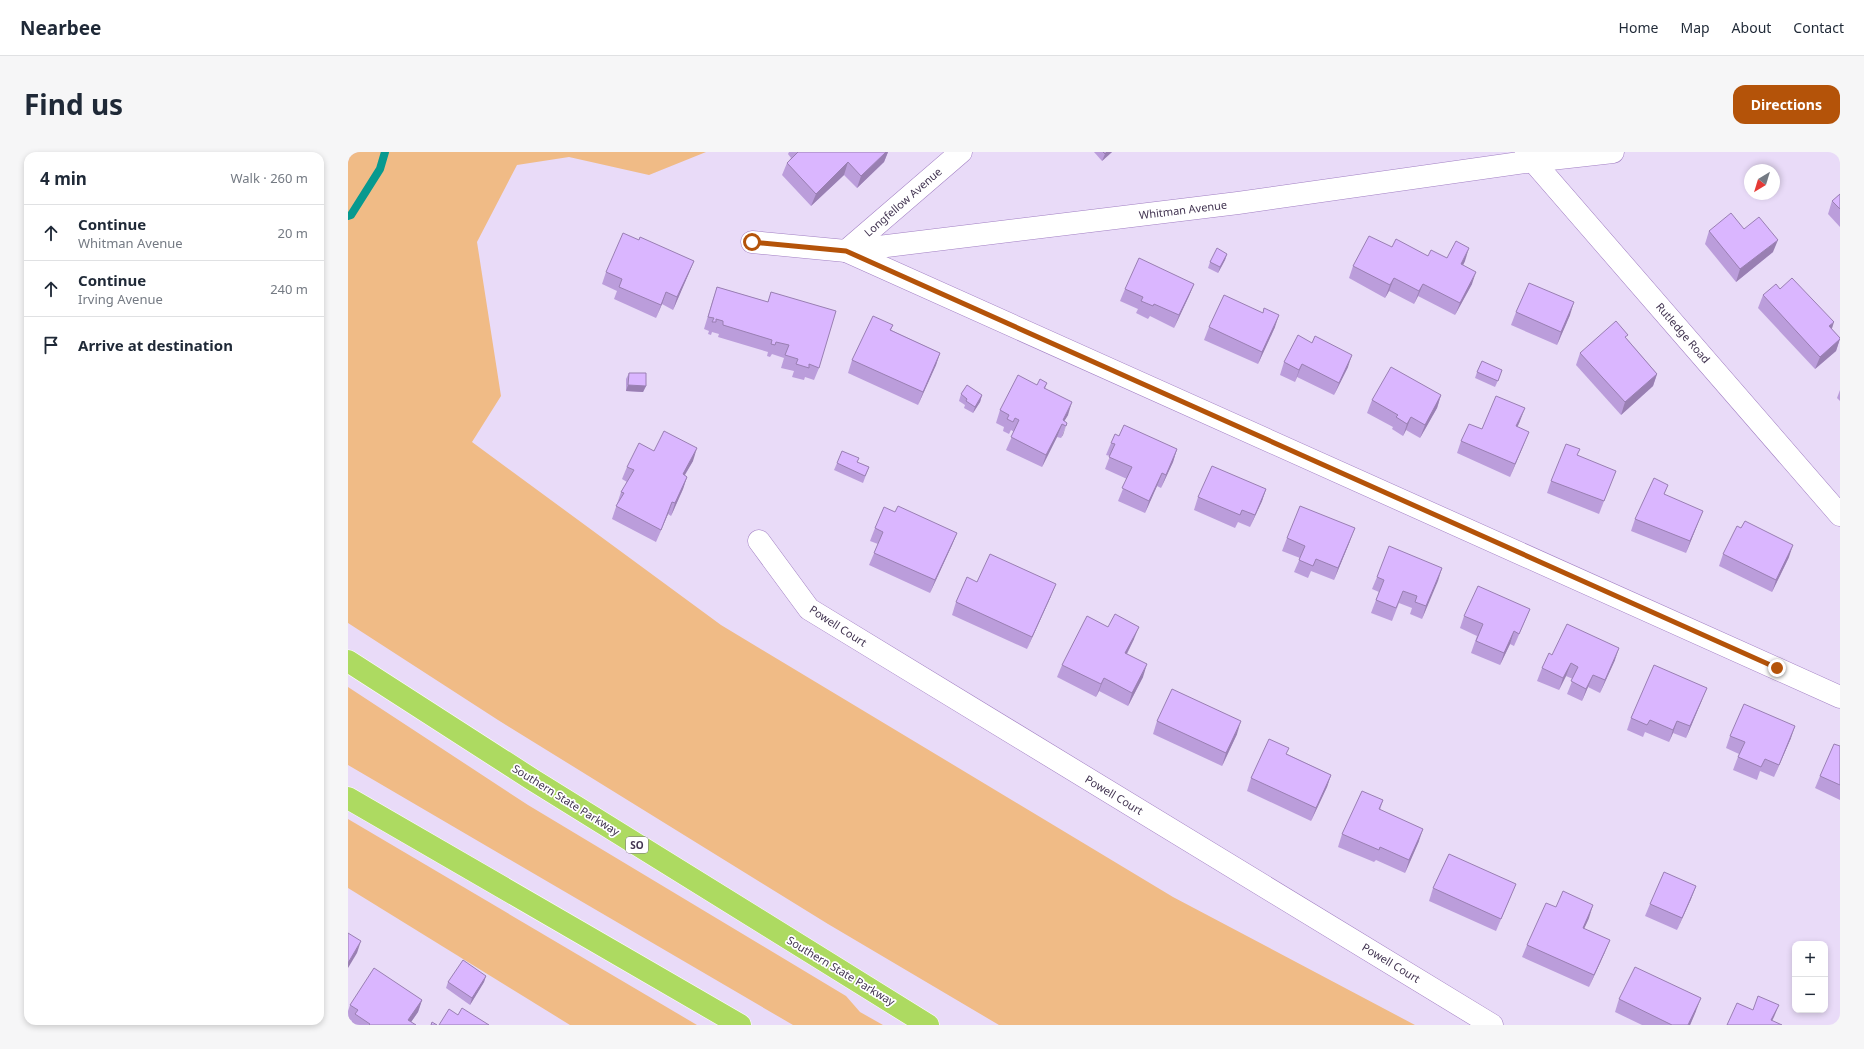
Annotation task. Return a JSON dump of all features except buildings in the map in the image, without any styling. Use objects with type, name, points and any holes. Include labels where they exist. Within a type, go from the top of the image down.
[{"type":"highway","name":"Southern State Parkway","points":[[348,661],[540,784],[928,1025]]},
{"type":"highway","points":[[348,798],[740,1025]]},
{"type":"street","name":"Longfellow Avenue","points":[[846,251],[961,152]]},
{"type":"street","name":"Whitman Avenue","points":[[752,242],[846,251],[1238,203],[1529,156],[1613,152]]},
{"type":"street","name":"Rutledge Road","points":[[1529,156],[1840,515]]},
{"type":"street","points":[[846,251],[1840,697]]},
{"type":"street","name":"Powell Court","points":[[759,540],[809,609],[1492,1025]]},
{"type":"shaded area","points":[[348,152],[706,152],[649,175],[569,157],[517,165],[477,242],[501,396],[472,442],[721,625],[1173,897],[1415,1025],[999,1025],[828,924],[498,720],[348,623]]},
{"type":"shaded area","points":[[348,687],[528,805],[846,996],[860,1012],[883,1025],[793,1025],[348,765]]},
{"type":"shaded area","points":[[348,819],[697,1025],[570,1025],[348,888]]},
{"type":"waterway","points":[[348,216],[351,215],[380,169],[385,152]]},
{"type":"route","points":[[752,242],[846,251],[1777,668]]}]
